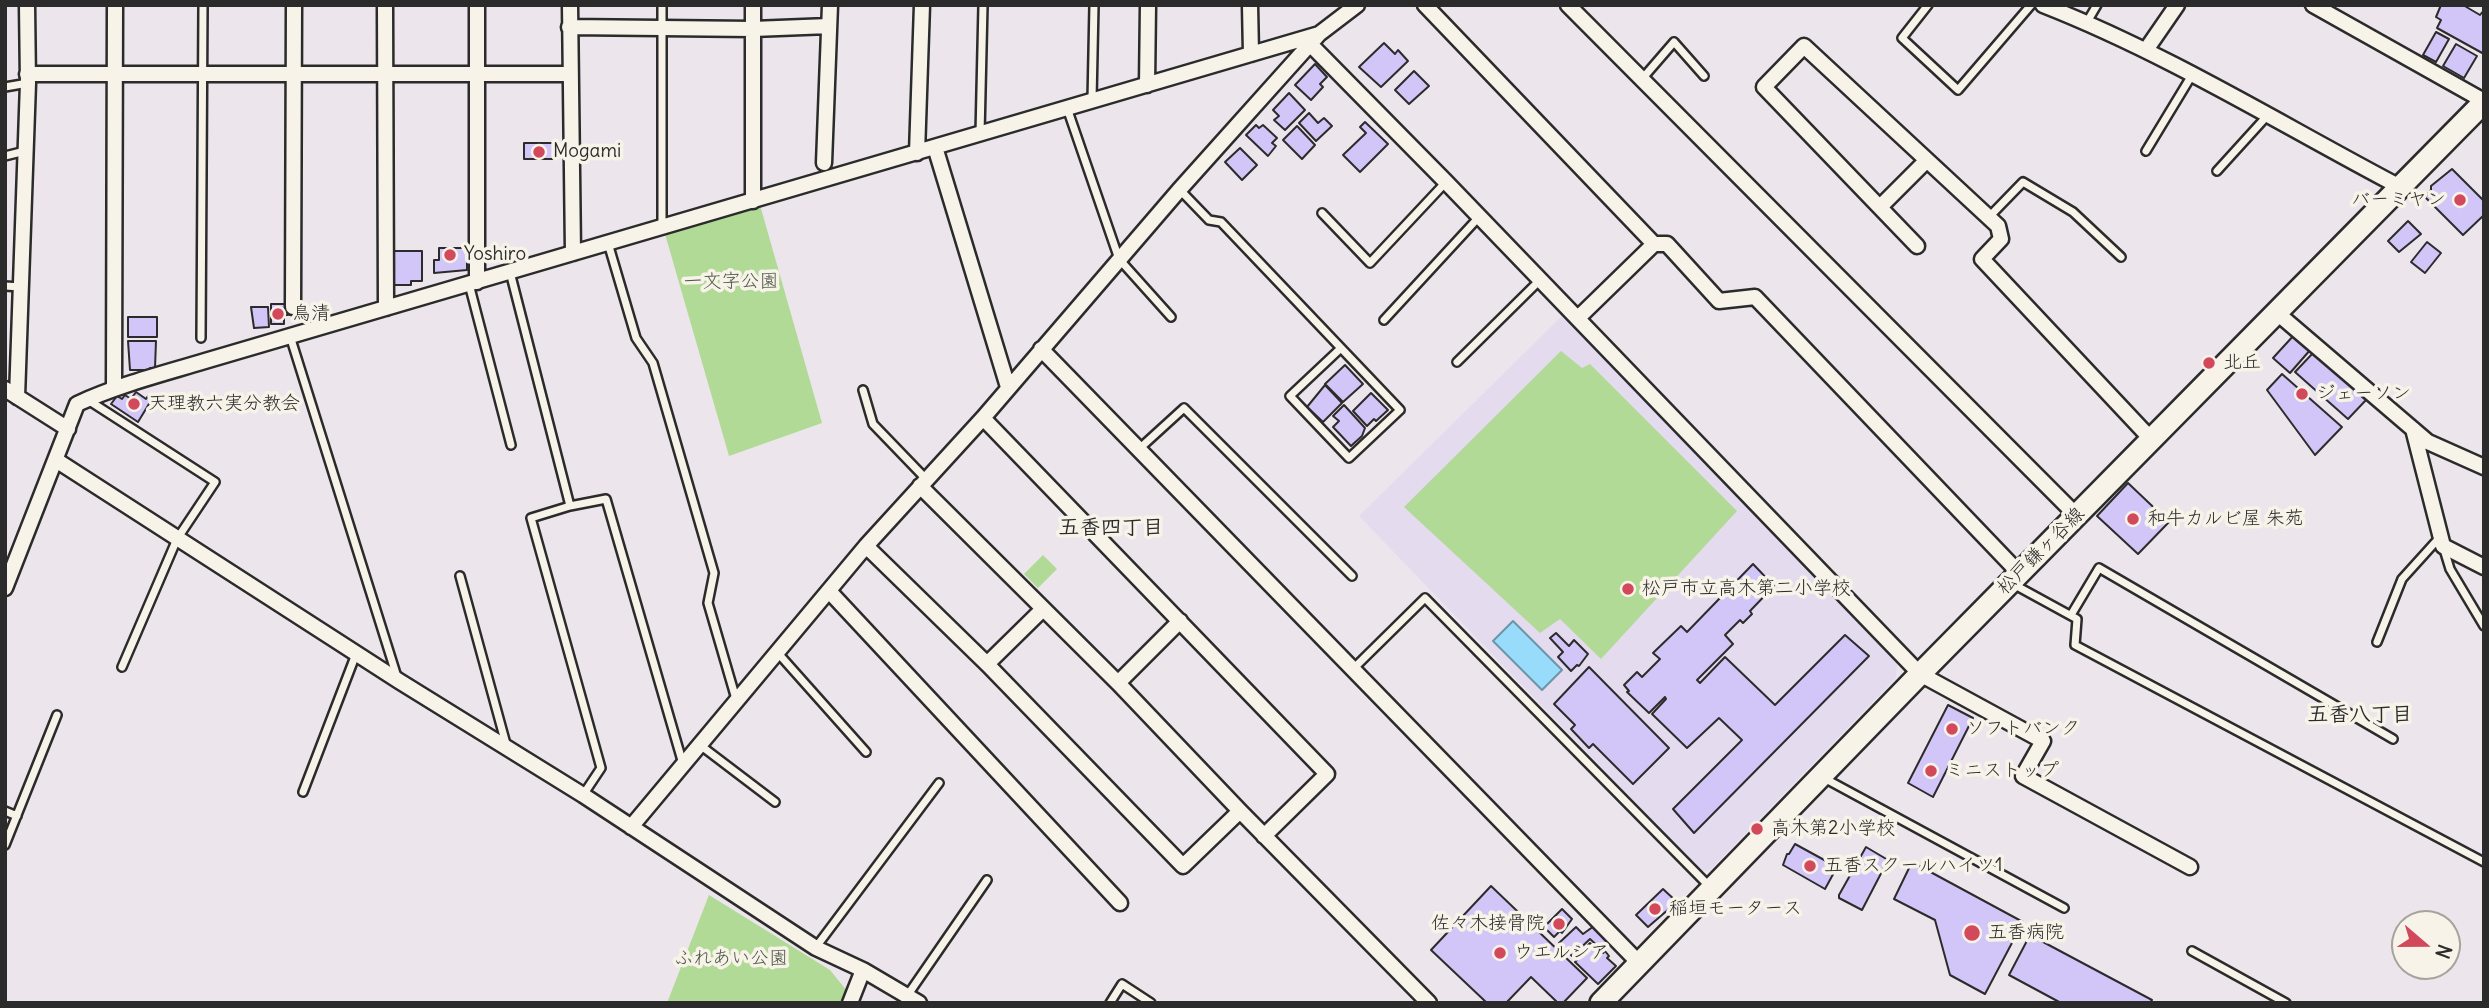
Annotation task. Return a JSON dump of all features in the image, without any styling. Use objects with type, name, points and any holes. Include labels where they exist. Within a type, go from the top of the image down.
[{"type":"main road","name":"松戸鎌ヶ谷線","points":[[1601,1003],[2014,578],[2484,102]]},
{"type":"street","points":[[27,5],[26,151],[21,287],[11,393],[68,429]]},
{"type":"street","points":[[114,389],[115,5]]},
{"type":"street","points":[[293,307],[294,5]]},
{"type":"street","points":[[384,5],[386,308]]},
{"type":"street","points":[[473,283],[477,5]]},
{"type":"street","points":[[570,5],[573,253]]},
{"type":"street","points":[[753,5],[753,201]]},
{"type":"street","points":[[824,163],[830,5]]},
{"type":"street","points":[[916,153],[922,5]]},
{"type":"street","points":[[1147,85],[1148,5]]},
{"type":"street","points":[[1250,5],[1251,54]]},
{"type":"street","points":[[631,827],[866,546],[983,418],[1119,259],[1315,39],[1357,5]]},
{"type":"street","points":[[1425,5],[1654,244]]},
{"type":"street","points":[[1568,5],[2076,515]]},
{"type":"street","points":[[2043,5],[2146,50],[2400,187]]},
{"type":"street","points":[[2146,50],[2177,5]]},
{"type":"street","points":[[2313,5],[2484,102]]},
{"type":"street","points":[[569,27],[753,29],[829,26]]},
{"type":"street","points":[[5,588],[77,404],[114,389],[290,336],[1251,54],[1315,39]]},
{"type":"street","points":[[1315,39],[1479,217],[1920,674],[2043,741],[2023,776],[2190,867]]},
{"type":"street","points":[[1917,246],[1764,88],[1804,46],[1998,226],[2001,239],[1982,260],[2151,439]]},
{"type":"street","points":[[27,79],[115,74],[569,75]]},
{"type":"street","points":[[934,147],[1008,387]]},
{"type":"street","points":[[1880,207],[1927,160]]},
{"type":"street","points":[[1578,318],[1654,244],[1667,244],[1719,301],[1755,297],[2014,578]]},
{"type":"street","points":[[2276,312],[2428,442],[2484,467]]},
{"type":"street","points":[[1041,349],[1639,962]]},
{"type":"street","points":[[983,418],[1327,774],[1264,835]]},
{"type":"street","points":[[2413,429],[2441,541],[2484,567]]},
{"type":"street","points":[[56,460],[356,654],[583,795],[816,948],[863,970],[913,999]]},
{"type":"street","points":[[923,483],[1429,1003]]},
{"type":"street","points":[[866,546],[987,664],[1183,866],[1240,811]]},
{"type":"street","points":[[829,591],[1120,903]]},
{"type":"street","points":[[987,664],[1043,609]]},
{"type":"street","points":[[1118,683],[1180,621]]},
{"type":"street","points":[[850,1003],[863,970]]},
{"type":"lane","points":[[201,338],[203,5]]},
{"type":"lane","points":[[662,5],[662,227]]},
{"type":"lane","points":[[980,134],[983,5]]},
{"type":"lane","points":[[1092,101],[1094,5]]},
{"type":"lane","points":[[1928,5],[1902,38],[1958,90],[2031,5]]},
{"type":"lane","points":[[2087,22],[2097,5]]},
{"type":"lane","points":[[1642,79],[1674,42],[1704,76]]},
{"type":"lane","points":[[2147,151],[2192,75]]},
{"type":"lane","points":[[5,87],[27,79]]},
{"type":"lane","points":[[1067,108],[1119,259],[1171,317]]},
{"type":"lane","points":[[2217,171],[2267,116]]},
{"type":"lane","points":[[5,156],[26,151]]},
{"type":"lane","points":[[1322,213],[1370,263],[1446,182]]},
{"type":"lane","points":[[1989,217],[2023,182],[2073,212],[2121,257]]},
{"type":"lane","points":[[1180,190],[1209,220],[1221,222],[1341,348],[1400,410],[1349,458],[1290,396],[1341,348]]},
{"type":"lane","points":[[1384,320],[1479,217]]},
{"type":"lane","points":[[608,243],[636,338],[653,363],[714,573],[708,603],[736,700]]},
{"type":"lane","points":[[510,272],[570,506]]},
{"type":"lane","points":[[1457,362],[1540,279]]},
{"type":"lane","points":[[473,283],[512,445]]},
{"type":"lane","points":[[5,286],[21,287]]},
{"type":"lane","points":[[290,336],[399,681]]},
{"type":"lane","points":[[863,390],[873,424],[923,483]]},
{"type":"lane","points":[[87,400],[215,482],[177,539],[122,667]]},
{"type":"lane","points":[[1139,450],[1184,408],[1352,576]]},
{"type":"lane","points":[[583,795],[601,768],[531,518],[570,506],[606,499],[683,765]]},
{"type":"lane","points":[[2377,642],[2402,579],[2441,541],[2450,569],[2484,626]]},
{"type":"lane","points":[[2071,615],[2099,568],[2393,739]]},
{"type":"lane","points":[[460,576],[507,748]]},
{"type":"lane","points":[[2014,578],[2077,618],[2075,645],[2242,736],[2484,862]]},
{"type":"lane","points":[[1353,669],[1425,598],[1712,889]]},
{"type":"lane","points":[[777,652],[866,752]]},
{"type":"lane","points":[[303,792],[356,654]]},
{"type":"lane","points":[[5,845],[57,715]]},
{"type":"lane","points":[[700,744],[775,802]]},
{"type":"lane","points":[[1820,776],[2064,908]]},
{"type":"lane","points":[[816,948],[939,783]]},
{"type":"lane","points":[[5,811],[17,816]]},
{"type":"lane","points":[[913,999],[987,880]]},
{"type":"lane","points":[[2192,951],[2286,1003]]},
{"type":"lane","points":[[1110,1003],[1122,984],[1151,1003]]},
{"type":"shaded area","name":"松戸市立高木第二小学校","points":[[1565,313],[1897,662],[1896,678],[1710,870],[1701,871],[1359,516]]},
{"type":"green space","name":"一文字公園","points":[[760,205],[822,423],[729,456],[665,234]]},
{"type":"green space","points":[[1561,351],[1582,368],[1590,364],[1737,511],[1601,659],[1560,619],[1540,633],[1404,507]]},
{"type":"green space","points":[[1043,555],[1057,569],[1038,588],[1024,574]]},
{"type":"green space","name":"ふれあい公園","points":[[709,895],[830,970],[847,991],[843,1003],[667,1003]]},
{"type":"water","points":[[1513,621],[1562,670],[1542,690],[1493,641]]},
{"type":"building","points":[[2441,5],[2463,5],[2480,15],[2484,10],[2484,54],[2437,28],[2441,20],[2436,17]]},
{"type":"building","points":[[2436,32],[2449,39],[2436,62],[2423,55]]},
{"type":"building","points":[[1384,43],[1395,54],[1398,50],[1408,61],[1381,87],[1359,67]]},
{"type":"building","points":[[2456,44],[2477,56],[2464,78],[2443,66]]},
{"type":"building","points":[[1315,64],[1327,77],[1320,84],[1323,87],[1311,100],[1295,85]]},
{"type":"building","points":[[1414,71],[1429,86],[1409,104],[1395,90]]},
{"type":"building","points":[[1289,93],[1305,110],[1285,130],[1274,120],[1279,116],[1273,110]]},
{"type":"building","points":[[1309,113],[1318,123],[1324,118],[1332,126],[1316,141],[1299,123]]},
{"type":"building","points":[[1365,122],[1388,144],[1360,172],[1343,155],[1366,133],[1360,127]]},
{"type":"building","points":[[1256,125],[1259,128],[1263,125],[1277,138],[1272,143],[1276,146],[1268,156],[1246,135]]},
{"type":"building","points":[[1297,126],[1315,145],[1302,159],[1283,140]]},
{"type":"building","points":[[524,143],[557,143],[557,159],[524,159]]},
{"type":"building","points":[[1240,148],[1257,165],[1242,180],[1225,162]]},
{"type":"building","points":[[2452,169],[2484,201],[2484,215],[2463,235],[2425,197],[2431,186]]},
{"type":"building","points":[[2408,221],[2421,234],[2399,252],[2388,241]]},
{"type":"building","points":[[2427,242],[2441,253],[2425,273],[2411,262]]},
{"type":"building","points":[[439,248],[467,248],[467,270],[434,273],[434,260],[439,260]]},
{"type":"building","points":[[394,251],[422,251],[422,281],[411,281],[411,285],[394,285]]},
{"type":"building","points":[[271,304],[288,304],[288,315],[284,315],[284,324],[271,324]]},
{"type":"building","points":[[251,307],[268,307],[269,327],[254,328]]},
{"type":"building","points":[[128,317],[157,317],[157,337],[128,337]]},
{"type":"building","points":[[2295,334],[2311,349],[2290,373],[2273,358]]},
{"type":"building","points":[[128,341],[156,341],[155,368],[130,370]]},
{"type":"building","points":[[2313,353],[2366,400],[2348,419],[2295,372]]},
{"type":"building","points":[[1345,365],[1363,384],[1343,402],[1325,384]]},
{"type":"building","points":[[2282,374],[2342,427],[2315,455],[2267,390]]},
{"type":"building","points":[[1325,385],[1342,403],[1323,422],[1307,407]]},
{"type":"building","points":[[136,392],[146,399],[148,396],[152,399],[138,422],[111,404],[117,396],[122,399],[125,395],[131,399]]},
{"type":"building","points":[[1371,393],[1388,410],[1367,426],[1353,411]]},
{"type":"building","points":[[1344,405],[1365,428],[1362,436],[1351,446],[1333,427],[1339,421],[1333,416]]},
{"type":"building","points":[[2128,483],[2169,522],[2138,554],[2097,516]]},
{"type":"building","points":[[1753,564],[1774,586],[1750,611],[1752,614],[1743,623],[1740,620],[1725,635],[1733,644],[1697,680],[1700,683],[1725,657],[1775,705],[1845,635],[1869,656],[1694,833],[1673,809],[1742,740],[1719,718],[1687,748],[1652,714],[1665,697],[1649,713],[1627,692],[1629,691],[1624,685],[1637,672],[1642,677],[1660,659],[1653,653],[1681,626],[1687,632]]},
{"type":"building","points":[[1556,633],[1569,646],[1574,640],[1588,654],[1579,666],[1571,671],[1558,657],[1563,652],[1550,638]]},
{"type":"building","points":[[1589,667],[1669,748],[1633,784],[1593,744],[1589,748],[1571,729],[1575,725],[1554,704]]},
{"type":"building","points":[[1948,705],[1973,718],[1933,797],[1908,783]]},
{"type":"building","name":"五香スクールハイツ1","points":[[1795,844],[1837,867],[1825,889],[1783,865]]},
{"type":"building","points":[[1866,847],[1888,860],[1862,910],[1839,898],[1839,895]]},
{"type":"building","points":[[1912,862],[2023,922],[1985,994],[1950,975],[1935,920],[1894,899]]},
{"type":"building","points":[[1491,886],[1587,978],[1563,1003],[1558,1003],[1531,977],[1506,1003],[1487,1003],[1431,950]]},
{"type":"building","points":[[1663,889],[1677,902],[1648,927],[1636,915]]},
{"type":"building","points":[[1562,909],[1572,919],[1562,933],[1560,931],[1554,937],[1544,927]]},
{"type":"building","points":[[1594,926],[1612,941],[1603,951],[1590,939],[1572,956],[1559,943],[1576,927],[1583,934]]},
{"type":"building","points":[[2030,935],[2152,1000],[2150,1003],[2061,1003],[2009,975]]},
{"type":"building","points":[[1590,943],[1603,953],[1605,951],[1609,956],[1607,958],[1616,966],[1598,984],[1575,962],[1575,958]]},
{"type":"place","name":"Mogami","points":[[539,152]]},
{"type":"place","name":"バーミヤン","points":[[2460,200]]},
{"type":"place","name":"Yoshiro","points":[[450,255]]},
{"type":"place","name":"鳥清","points":[[278,314]]},
{"type":"place","name":"北丘","points":[[2209,363]]},
{"type":"place","name":"ジェーソン","points":[[2302,394]]},
{"type":"place","name":"天理教六実分教会","points":[[134,404]]},
{"type":"place","name":"和牛カルビ屋 朱苑","points":[[2133,519]]},
{"type":"place","name":"松戸市立高木第二小学校","points":[[1628,589]]},
{"type":"place","name":"ソフトバンク","points":[[1952,729]]},
{"type":"place","name":"ミニストップ","points":[[1931,771]]},
{"type":"place","name":"高木第2小学校","points":[[1757,829]]},
{"type":"place","name":"五香スクールハイツ1","points":[[1810,866]]},
{"type":"place","name":"稲垣モータース","points":[[1655,909]]},
{"type":"place","name":"佐々木接骨院","points":[[1559,924]]},
{"type":"place","name":"五香病院","points":[[1972,933]]},
{"type":"place","name":"ウエルシア","points":[[1500,953]]},
{"type":"district","name":"五香四丁目","points":[[1111,528]]},
{"type":"district","name":"五香八丁目","points":[[2360,715]]}]
